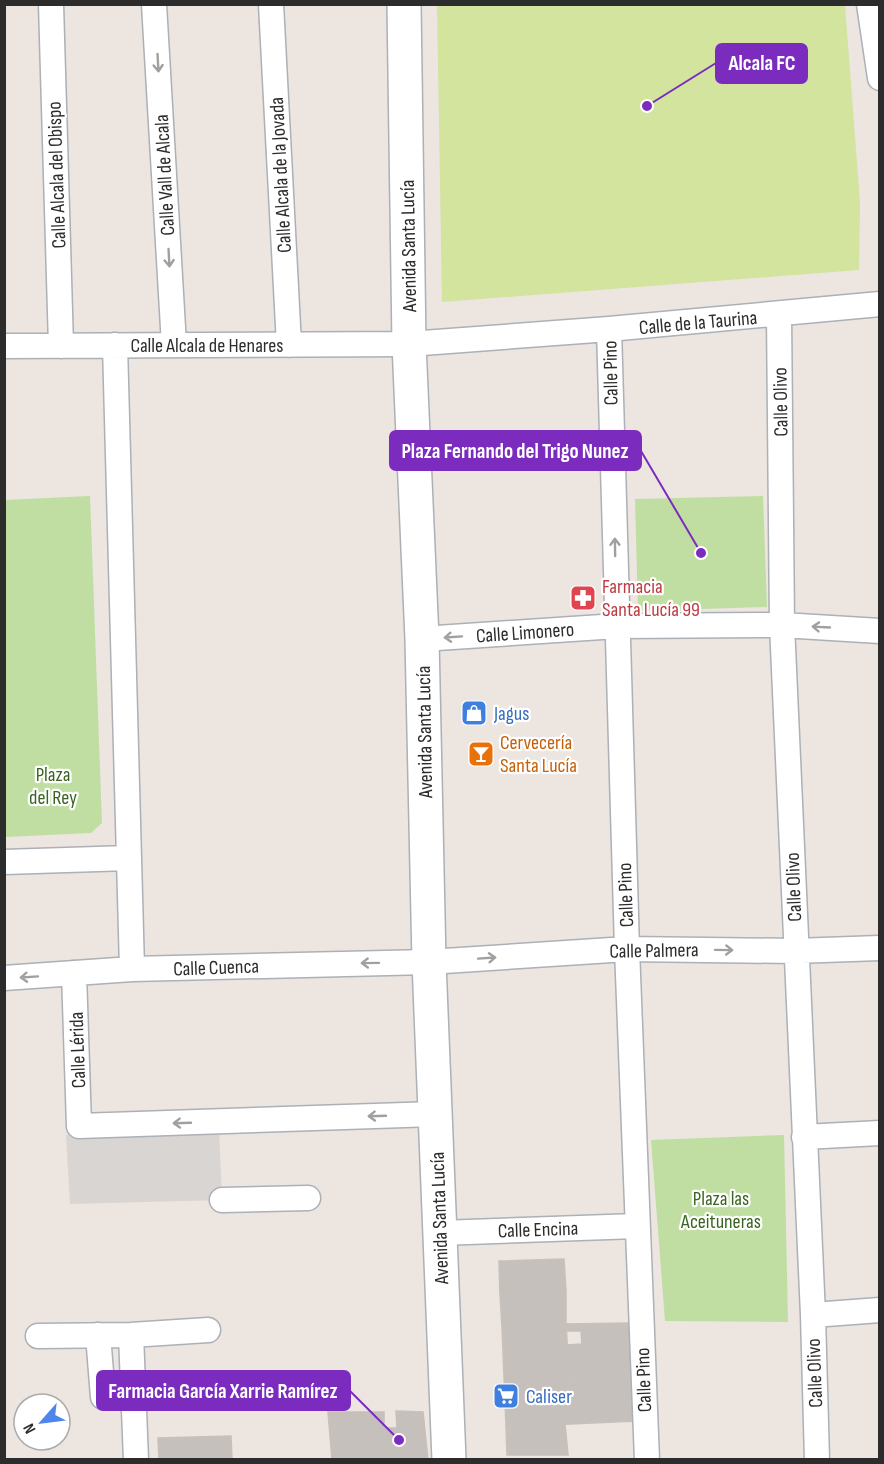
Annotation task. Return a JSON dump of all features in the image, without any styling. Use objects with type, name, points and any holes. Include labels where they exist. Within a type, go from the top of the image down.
[{"type":"street","name":"Calle Alcala del Obispo","points":[[51,4],[61,346]]},
{"type":"street","name":"Calle Vall de Alcala","points":[[154,4],[174,345]]},
{"type":"street","name":"Calle Alcala de la Jovada","points":[[271,4],[289,345]]},
{"type":"street","name":"Avenida Santa Lucía","points":[[404,4],[409,344],[422,639],[429,962],[449,1460]]},
{"type":"street","points":[[869,4],[879,78]]},
{"type":"street","name":"Calle de la Taurina","points":[[409,344],[779,315],[879,304]]},
{"type":"street","name":"Calle Olivo","points":[[779,315],[782,625],[813,1315],[817,1460]]},
{"type":"street","name":"Calle Pino","points":[[609,329],[616,626],[647,1460]]},
{"type":"street","name":"Calle Alcala de Henares","points":[[4,346],[409,344]]},
{"type":"street","points":[[116,345],[132,969]]},
{"type":"street","name":"Calle Limonero","points":[[422,639],[616,626],[782,625],[879,631]]},
{"type":"street","points":[[4,862],[129,858]]},
{"type":"street","name":"Calle Palmera","points":[[429,962],[627,949],[795,951],[879,948]]},
{"type":"street","name":"Calle Cuenca","points":[[4,978],[132,969],[429,962]]},
{"type":"street","name":"Calle Lérida","points":[[75,974],[79,1126],[435,1114]]},
{"type":"street","points":[[804,1137],[879,1133]]},
{"type":"street","points":[[222,1200],[308,1198]]},
{"type":"street","name":"Calle Encina","points":[[440,1233],[637,1226]]},
{"type":"street","points":[[813,1315],[879,1310]]},
{"type":"street","points":[[38,1336],[131,1335],[208,1330]]},
{"type":"street","points":[[98,1335],[103,1397],[133,1398]]},
{"type":"street","points":[[131,1335],[136,1460]]},
{"type":"green space","points":[[437,5],[845,5],[860,202],[859,270],[442,302]]},
{"type":"green space","name":"Plaza del Rey","points":[[90,496],[102,823],[91,833],[5,837],[5,500]]},
{"type":"green space","points":[[763,496],[767,607],[638,611],[635,499]]},
{"type":"green space","name":"Plaza las Aceituneras","points":[[784,1135],[788,1322],[665,1321],[651,1140]]},
{"type":"shaded area","points":[[219,1128],[222,1200],[70,1204],[66,1135]]},
{"type":"building","points":[[564,1259],[566,1291],[500,1295],[499,1261]]},
{"type":"building","points":[[566,1291],[566,1324],[502,1326],[500,1295]]},
{"type":"building","points":[[629,1323],[630,1356],[568,1357],[567,1345],[582,1344],[581,1331],[567,1331],[566,1324]]},
{"type":"building","points":[[566,1324],[569,1373],[504,1376],[502,1326]]},
{"type":"building","points":[[630,1356],[632,1386],[569,1389],[568,1357]]},
{"type":"building","points":[[569,1373],[571,1424],[506,1426],[504,1376]]},
{"type":"building","points":[[632,1386],[636,1421],[571,1424],[569,1389]]},
{"type":"building","points":[[396,1411],[423,1412],[428,1460],[332,1460],[328,1412],[384,1412],[384,1428],[397,1428]]},
{"type":"building","points":[[565,1424],[568,1455],[507,1455],[506,1426]]},
{"type":"building","points":[[231,1436],[232,1460],[159,1460],[158,1438]]},
{"type":"place","name":"Alcala FC","points":[[647,106]]},
{"type":"place","name":"Plaza Fernando del Trigo Nunez","points":[[701,553]]},
{"type":"place","name":"Farmacia Santa Lucía 99","points":[[583,598]]},
{"type":"place","name":"Jagus","points":[[474,713]]},
{"type":"place","name":"Cervecería Santa Lucía","points":[[481,754]]},
{"type":"place","name":"Caliser","points":[[506,1396]]},
{"type":"place","name":"Farmacia García Xarrie Ramírez","points":[[399,1440]]}]
